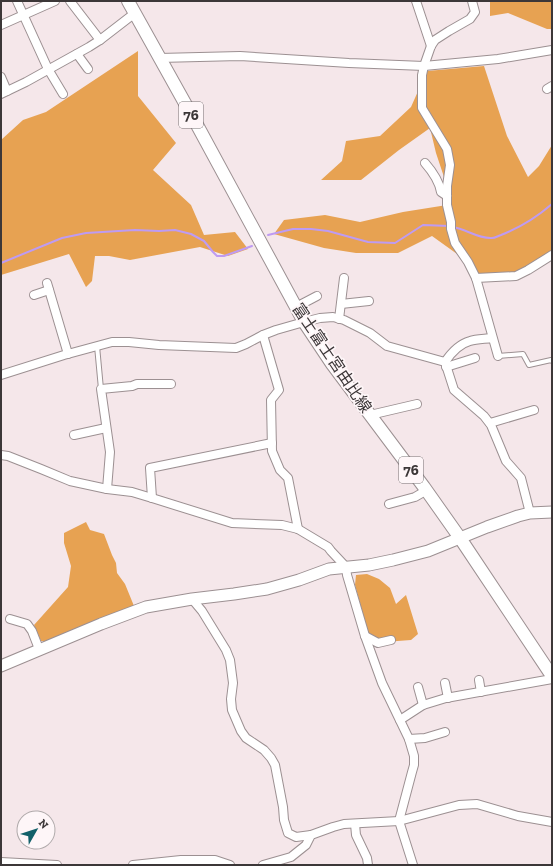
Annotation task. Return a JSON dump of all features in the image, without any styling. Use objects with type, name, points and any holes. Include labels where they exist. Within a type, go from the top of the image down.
[{"type":"main road","name":"富士富士宮由比線","points":[[128,1],[304,322],[332,364],[460,538],[552,678]]},
{"type":"street","points":[[16,1],[48,69],[63,94]]},
{"type":"street","points":[[1,25],[55,1]]},
{"type":"street","points":[[70,1],[100,40]]},
{"type":"street","points":[[416,1],[431,46]]},
{"type":"street","points":[[472,1],[475,12],[470,19],[449,30],[435,40],[431,46],[422,75],[422,108],[447,149],[450,165],[447,186],[447,205],[455,243],[468,262],[476,278],[498,356]]},
{"type":"street","points":[[1,77],[4,92],[26,82],[77,54],[100,40],[135,13]]},
{"type":"street","points":[[159,58],[240,56],[424,66],[498,59],[552,50]]},
{"type":"street","points":[[77,54],[88,69]]},
{"type":"street","points":[[425,163],[434,173],[441,192],[447,196]]},
{"type":"street","points":[[476,278],[516,276],[552,255]]},
{"type":"street","points":[[339,319],[344,278]]},
{"type":"street","points":[[34,296],[48,287],[68,354]]},
{"type":"street","points":[[296,307],[317,296]]},
{"type":"street","points":[[341,304],[369,301]]},
{"type":"street","points":[[1,375],[112,342],[236,348],[263,335],[304,322],[320,318],[333,317],[344,320],[370,333],[387,346],[446,364],[475,358]]},
{"type":"street","points":[[263,335],[279,390],[272,400],[272,450],[280,470],[288,478],[298,529]]},
{"type":"street","points":[[492,338],[469,341],[460,346],[451,353],[446,364],[454,390],[490,423],[506,461],[521,478],[530,513]]},
{"type":"street","points":[[107,489],[110,452],[101,389],[132,386],[137,384],[171,384]]},
{"type":"street","points":[[370,415],[417,404]]},
{"type":"street","points":[[490,423],[534,410]]},
{"type":"street","points":[[74,435],[106,428]]},
{"type":"street","points":[[152,498],[150,468],[272,443]]},
{"type":"street","points":[[1,455],[15,458],[70,481],[107,489],[132,492],[232,523],[282,525],[298,529],[328,548],[346,567],[365,636],[382,683],[409,739],[411,757],[414,765],[399,821],[413,865]]},
{"type":"street","points":[[389,504],[415,497],[426,490]]},
{"type":"street","points":[[1,666],[39,649],[146,607],[192,598],[267,589],[299,580],[329,569],[369,565],[393,560],[428,551],[488,527],[530,513],[552,512]]},
{"type":"street","points":[[192,598],[222,643],[230,660],[233,683],[231,699],[232,710],[241,731],[246,738],[264,750],[275,765],[284,820],[288,833],[296,837],[311,835],[344,824],[399,821],[460,805],[477,804],[518,816],[552,822]]},
{"type":"street","points":[[10,619],[27,624],[32,631],[39,649]]},
{"type":"street","points":[[365,636],[378,643],[392,640]]},
{"type":"street","points":[[400,720],[423,704],[552,678]]},
{"type":"street","points":[[478,680],[481,692]]},
{"type":"street","points":[[444,683],[448,698]]},
{"type":"street","points":[[418,687],[423,704]]},
{"type":"street","points":[[409,739],[425,738],[445,732]]},
{"type":"street","points":[[356,824],[356,835],[367,858],[368,865]]},
{"type":"street","points":[[263,865],[291,857],[306,845],[311,835]]},
{"type":"street","points":[[133,865],[181,860],[215,860],[230,865]]},
{"type":"street","points":[[1,862],[57,865]]},
{"type":"lane","points":[[97,346],[101,389]]},
{"type":"lane","points":[[498,356],[523,354],[528,365],[552,361]]},
{"type":"shaded area","points":[[490,1],[552,1],[552,29],[547,29],[508,13],[490,16]]},
{"type":"shaded area","points":[[138,51],[138,96],[176,143],[153,170],[191,205],[204,235],[235,232],[248,249],[228,256],[200,247],[130,260],[109,256],[95,256],[92,281],[86,287],[69,254],[1,275],[1,140],[23,120],[46,112]]},
{"type":"shaded area","points":[[484,66],[507,136],[528,177],[539,166],[552,145],[552,254],[520,274],[478,277],[471,264],[432,236],[398,253],[356,253],[324,248],[274,234],[284,220],[325,215],[360,222],[403,212],[447,205],[447,186],[436,153],[430,128],[361,180],[321,180],[342,161],[346,141],[380,136],[411,107],[427,71]]},
{"type":"shaded area","points":[[86,522],[90,530],[104,534],[116,563],[117,573],[125,584],[134,606],[47,641],[41,641],[34,625],[68,587],[71,566],[64,543],[64,533]]},
{"type":"shaded area","points":[[367,574],[379,579],[390,588],[396,604],[406,595],[418,634],[411,640],[371,643],[355,585],[356,575]]},
{"type":"waterway","points":[[453,227],[482,237],[494,238],[528,222],[552,204]]},
{"type":"waterway","points":[[268,235],[293,229],[311,229],[328,231],[368,242],[395,243],[423,225],[449,226]]},
{"type":"waterway","points":[[1,263],[62,238],[86,233],[135,230],[175,230],[191,234],[204,241],[217,256],[224,256],[252,246]]}]
